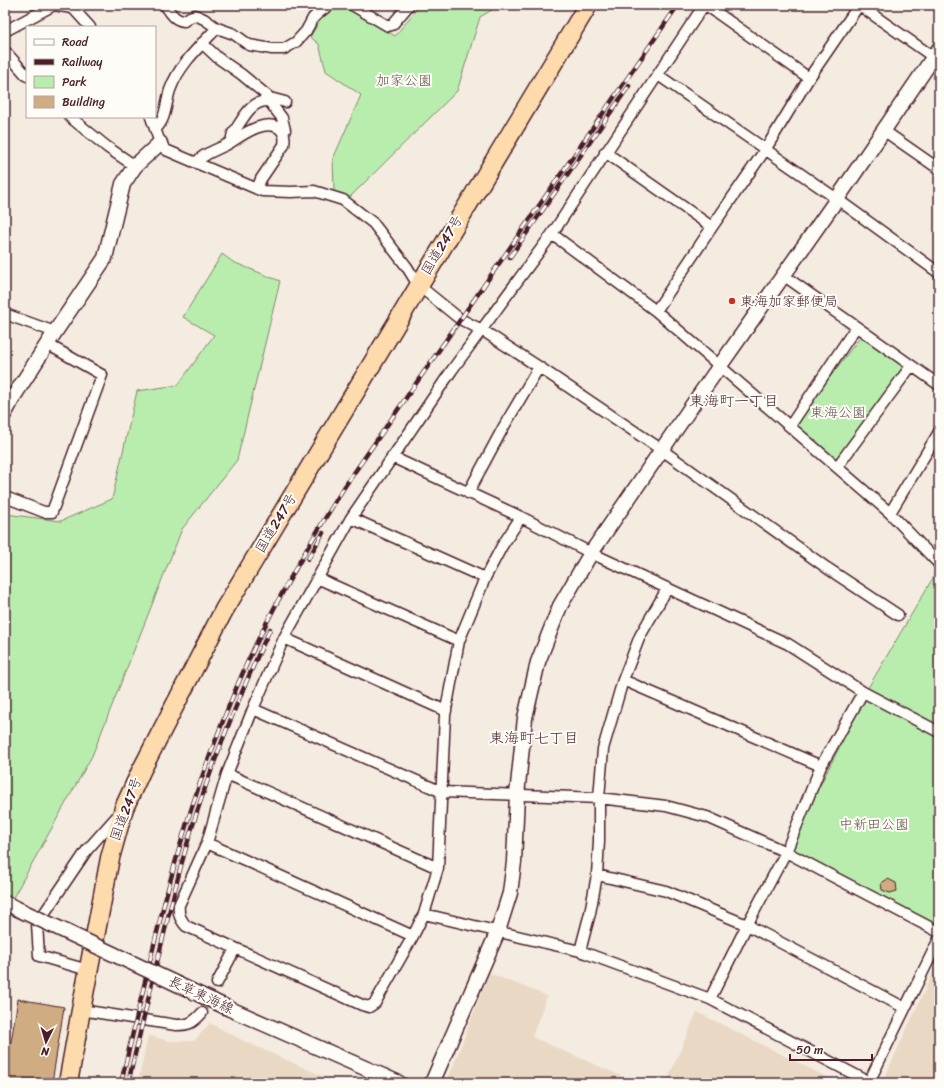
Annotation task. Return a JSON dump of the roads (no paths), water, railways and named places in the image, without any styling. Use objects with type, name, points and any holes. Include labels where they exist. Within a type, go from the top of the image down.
[{"type":"highway","name":"国道247号","points":[[68,1083],[80,1010],[110,858],[124,808],[140,771],[224,610],[418,285],[588,5]]},
{"type":"street","points":[[5,31],[54,5],[73,6],[89,26]]},
{"type":"street","points":[[165,5],[178,20],[184,21],[195,15],[217,28],[234,34],[249,46],[272,49],[284,49],[296,42],[306,31],[313,18],[329,5]]},
{"type":"street","points":[[352,5],[388,26],[392,25],[409,5]]},
{"type":"street","points":[[521,517],[502,546],[485,578],[459,641],[446,711],[438,868],[424,914],[375,1003],[369,1007],[362,1005],[186,926],[180,919],[178,912],[179,905],[207,843],[227,774],[253,709],[284,638],[350,518],[423,411],[552,234],[705,5],[809,78]]},
{"type":"street","points":[[432,1083],[498,931],[510,893],[514,862],[517,795],[525,718],[538,662],[560,606],[591,553],[720,365],[837,199],[883,130],[937,56],[859,5],[809,78],[766,150],[656,311]]},
{"type":"street","points":[[154,128],[161,124],[170,89],[184,63],[217,28]]},
{"type":"street","points":[[202,43],[218,58],[241,74],[269,100],[282,118],[285,130],[283,132],[285,138],[284,145],[261,180],[257,189]]},
{"type":"street","points":[[5,51],[26,75]]},
{"type":"street","points":[[658,75],[837,199],[939,273]]},
{"type":"street","points":[[233,141],[233,133],[251,107],[257,102],[269,100],[285,102]]},
{"type":"street","points":[[71,118],[106,148],[135,166]]},
{"type":"street","points":[[151,118],[160,143],[166,150],[257,189],[262,191],[291,192],[314,190],[343,200],[373,223],[407,267],[418,285],[460,319],[482,330],[539,366],[662,450],[827,568],[898,615]]},
{"type":"street","points":[[197,162],[204,156],[252,130],[263,126],[274,126],[283,132]]},
{"type":"street","points":[[883,130],[939,169]]},
{"type":"street","points":[[5,413],[9,394],[47,344],[105,258],[123,184],[135,166],[160,143]]},
{"type":"street","points":[[606,152],[712,227]]},
{"type":"street","points":[[552,234],[656,311],[720,365],[890,513],[939,564]]},
{"type":"street","points":[[783,275],[939,385]]},
{"type":"street","points":[[5,314],[55,332]]},
{"type":"street","points":[[790,426],[856,327]]},
{"type":"street","points":[[5,497],[44,512],[52,512],[102,375],[47,344]]},
{"type":"street","points":[[468,492],[539,366]]},
{"type":"street","points":[[837,467],[912,366]]},
{"type":"street","points":[[890,513],[939,432]]},
{"type":"street","points":[[392,457],[521,517],[591,553],[667,589],[788,644],[863,692],[939,732]]},
{"type":"street","points":[[350,518],[485,578]]},
{"type":"street","points":[[317,578],[459,641]]},
{"type":"street","points":[[580,951],[590,913],[597,875],[599,798],[603,749],[622,680],[640,636],[667,589]]},
{"type":"street","points":[[284,638],[446,711]]},
{"type":"street","points":[[622,680],[821,766]]},
{"type":"street","points":[[710,998],[786,852],[821,766],[863,692]]},
{"type":"street","points":[[253,709],[442,792],[599,798],[666,806],[707,817],[786,852],[939,932]]},
{"type":"street","points":[[227,774],[438,868]]},
{"type":"street","points":[[88,970],[39,956],[37,924],[87,850],[124,808]]},
{"type":"street","points":[[207,843],[413,936]]},
{"type":"street","points":[[597,875],[666,891],[747,925],[905,1008]]},
{"type":"street","name":"長草東海線","points":[[5,903],[230,1008],[399,1083]]},
{"type":"street","points":[[424,914],[580,951],[710,998],[869,1082],[939,939]]},
{"type":"street","points":[[216,983],[235,949]]},
{"type":"street","points":[[80,1010],[176,1025],[186,1025],[195,1021],[202,1013]]},
{"type":"tunnel","points":[[202,1013],[217,983]]},
{"type":"railway","points":[[121,1083],[161,915],[197,790],[238,683],[270,616],[306,550],[345,486],[678,5]]},
{"type":"railway","points":[[510,257],[629,86]]},
{"type":"railway","points":[[308,559],[323,533]]},
{"type":"railway","points":[[128,1083],[182,862],[200,802],[221,744],[270,629]]},
{"type":"place","name":"東海加家郵便局","points":[[732,301]]},
{"type":"district","name":"東海町一丁目","points":[[734,401]]},
{"type":"district","name":"東海町七丁目","points":[[534,738]]},
{"type":"park label","name":"加家公園","points":[[404,80]]},
{"type":"park label","name":"東海公園","points":[[838,412]]},
{"type":"park label","name":"中新田公園","points":[[874,824]]}]
